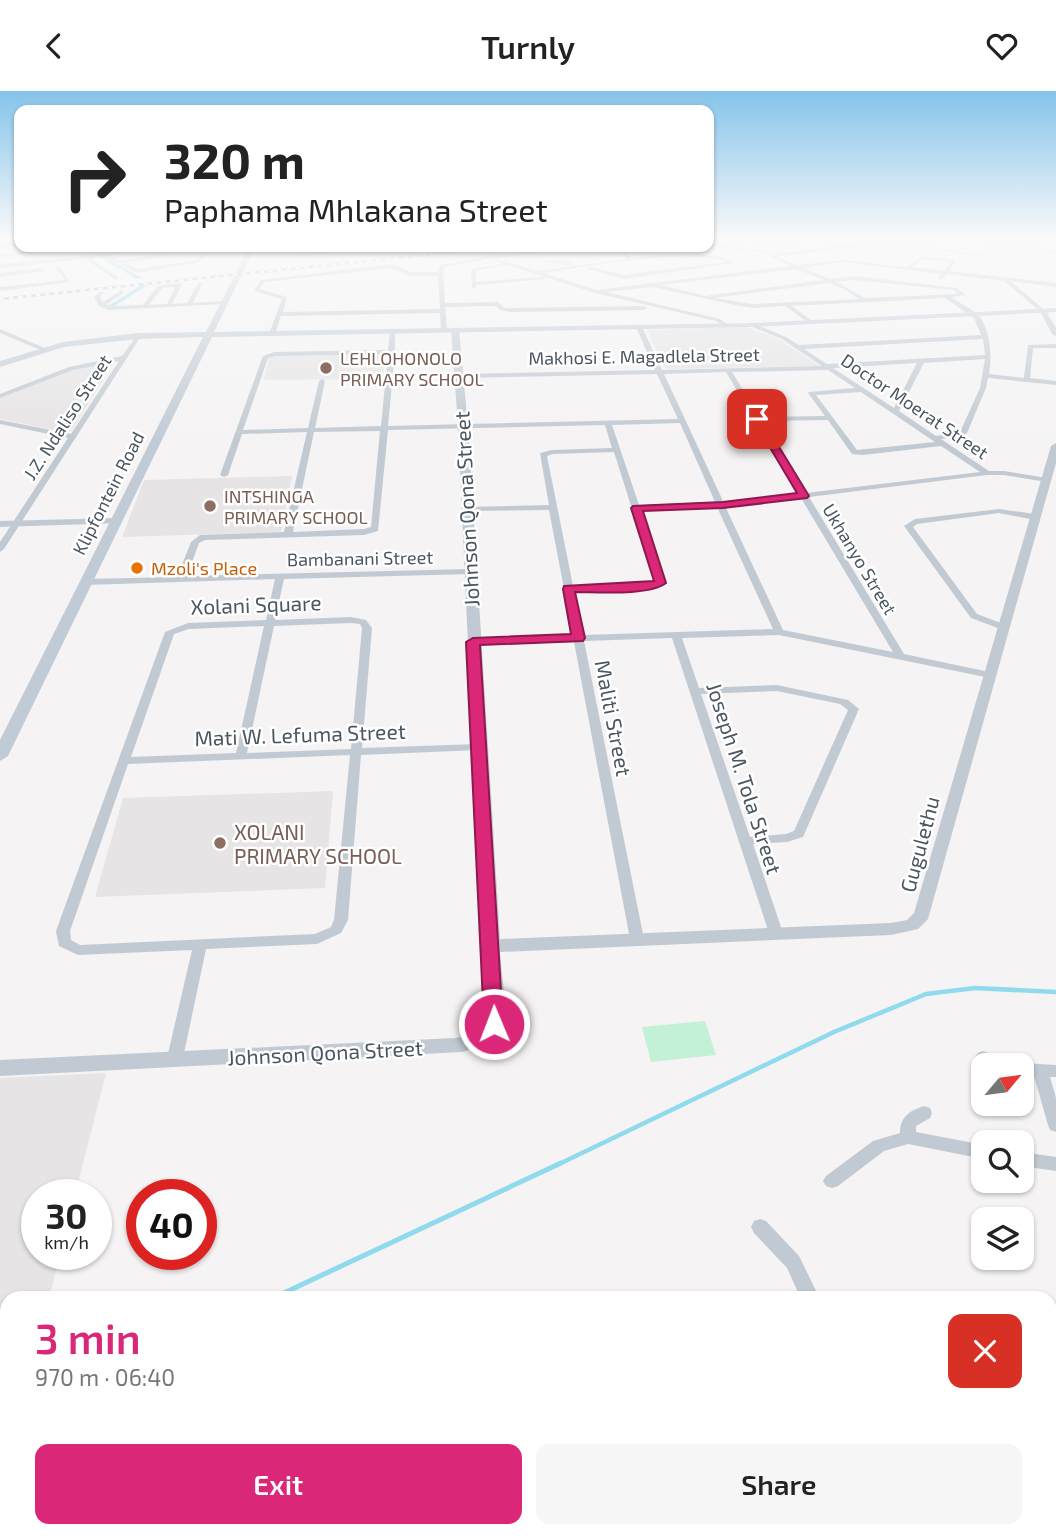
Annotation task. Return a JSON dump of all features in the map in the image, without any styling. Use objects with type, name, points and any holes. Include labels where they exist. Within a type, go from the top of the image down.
[{"type":"main road","name":"Klipfontein Road","points":[[0,756],[221,307]]},
{"type":"main road","points":[[0,363],[79,342],[138,336],[752,325],[1056,310]]},
{"type":"main road","points":[[167,336],[192,332],[212,324]]},
{"type":"street","points":[[105,307],[150,307]]},
{"type":"street","points":[[272,334],[282,307]]},
{"type":"street","points":[[280,314],[464,307]]},
{"type":"street","points":[[501,307],[510,310],[662,307],[718,320],[725,325]]},
{"type":"street","points":[[789,307],[810,322]]},
{"type":"street","points":[[935,438],[963,433],[987,376],[989,357],[986,337],[975,314],[963,307]]},
{"type":"street","points":[[1037,307],[1056,334]]},
{"type":"street","points":[[443,308],[444,329]]},
{"type":"street","name":"Doctor Moerat Street","points":[[752,325],[797,347],[987,473]]},
{"type":"street","points":[[639,327],[779,632]]},
{"type":"street","name":"Johnson Qona Street","points":[[0,1068],[470,1044],[485,1035],[494,1024],[456,330]]},
{"type":"street","points":[[0,331],[44,350]]},
{"type":"street","points":[[181,579],[198,539],[364,532],[375,529],[393,331]]},
{"type":"street","points":[[0,337],[10,335]]},
{"type":"street","name":"J.Z. Ndaliso Street","points":[[0,549],[138,336]]},
{"type":"street","points":[[797,347],[986,337]]},
{"type":"street","points":[[1027,380],[1030,346],[1056,346]]},
{"type":"street","points":[[224,475],[267,355],[392,352]]},
{"type":"street","name":"Makhosi E. Magadlela Street","points":[[459,376],[828,367],[989,357]]},
{"type":"street","points":[[0,396],[71,367],[123,358]]},
{"type":"street","points":[[896,411],[922,361]]},
{"type":"street","name":"Ukhanyo Street","points":[[728,370],[900,656]]},
{"type":"street","points":[[987,376],[1056,383]]},
{"type":"street","points":[[288,534],[322,381]]},
{"type":"street","points":[[863,390],[813,392],[812,395],[848,446],[857,453],[944,443]]},
{"type":"street","points":[[757,419],[829,418]]},
{"type":"street","points":[[239,432],[683,421]]},
{"type":"street","points":[[0,422],[73,437]]},
{"type":"street","points":[[569,589],[649,586],[660,583],[608,423]]},
{"type":"street","points":[[0,428],[10,424]]},
{"type":"street","name":"Gugulethu","points":[[490,946],[891,929],[912,925],[919,919],[1035,517],[1050,475],[1056,446]]},
{"type":"street","name":"Maliti Street","points":[[617,450],[545,454],[637,939]]},
{"type":"street","points":[[636,508],[723,505],[987,473],[1050,475]]},
{"type":"street","points":[[467,509],[553,507]]},
{"type":"street","points":[[1003,627],[974,616],[908,525],[997,511],[1035,517]]},
{"type":"street","points":[[0,524],[117,521]]},
{"type":"street","name":"Bambanani Street","points":[[85,582],[469,571]]},
{"type":"street","points":[[241,755],[280,576]]},
{"type":"street","name":"Xolani Square","points":[[351,620],[366,625],[341,920],[337,930],[317,939],[200,945],[78,950],[64,943],[63,932],[170,632],[188,625],[268,623],[351,620]]},
{"type":"street","points":[[473,642],[779,632],[990,675]]},
{"type":"street","name":"Joseph M. Tola Street","points":[[676,635],[776,933]]},
{"type":"street","points":[[696,691],[777,688],[844,702],[854,709],[799,834],[787,838],[745,841]]},
{"type":"street","name":"Mati W. Lefuma Street","points":[[123,761],[478,747]]},
{"type":"street","points":[[175,1058],[200,945]]},
{"type":"street","points":[[1048,1071],[1056,1125]]},
{"type":"street","points":[[908,1137],[908,1123],[924,1113]]},
{"type":"street","points":[[832,1181],[879,1146],[908,1137],[971,1149]]},
{"type":"street","points":[[1034,1161],[1056,1164]]},
{"type":"street","points":[[760,1227],[793,1262],[807,1291]]},
{"type":"shaded area","points":[[747,327],[779,339],[820,366],[665,368],[647,330]]},
{"type":"shaded area","name":"LEHLOHONOLO PRIMARY SCHOOL","points":[[386,353],[383,379],[264,380],[269,357]]},
{"type":"shaded area","points":[[115,361],[72,430],[64,432],[0,419],[0,398],[67,371]]},
{"type":"shaded area","name":"INTSHINGA PRIMARY SCHOOL","points":[[292,476],[281,532],[122,537],[144,480]]},
{"type":"shaded area","name":"XOLANI PRIMARY SCHOOL","points":[[333,791],[325,888],[95,897],[123,798]]},
{"type":"shaded area","points":[[106,1073],[79,1179],[21,1179],[21,1270],[56,1270],[51,1291],[0,1291],[0,1078]]},
{"type":"green space","points":[[705,1021],[716,1055],[651,1062],[642,1027]]},
{"type":"waterway","points":[[557,1165],[834,1032],[926,994],[975,988],[1056,992]]},
{"type":"waterway","points":[[288,1291],[561,1163]]},
{"type":"place","name":"LEHLOHONOLO PRIMARY SCHOOL","points":[[326,368]]},
{"type":"place","name":"INTSHINGA PRIMARY SCHOOL","points":[[210,506]]},
{"type":"place","name":"Mzoli's Place","points":[[137,568]]},
{"type":"place","name":"XOLANI PRIMARY SCHOOL","points":[[220,843]]},
{"type":"route","points":[[494,1024],[473,642],[578,638],[569,589],[654,586],[660,583],[636,508],[723,505],[803,496],[757,419]]}]
